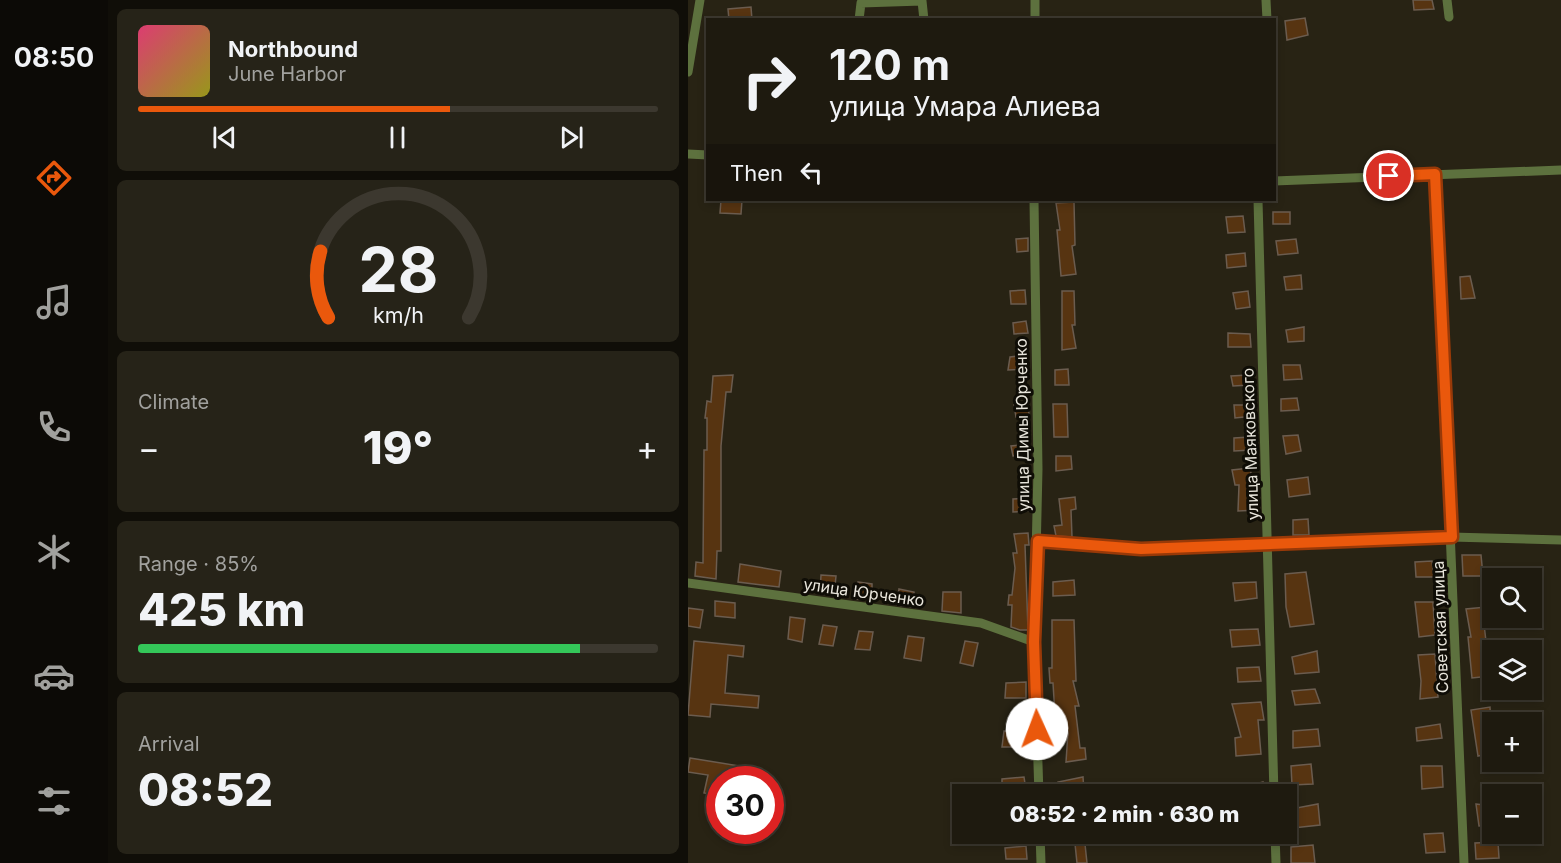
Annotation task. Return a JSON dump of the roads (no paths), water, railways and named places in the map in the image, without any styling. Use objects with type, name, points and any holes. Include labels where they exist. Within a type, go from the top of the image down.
[{"type":"street","points":[[688,72],[700,0]]},
{"type":"street","points":[[1035,0],[1035,18]]},
{"type":"street","points":[[1266,0],[1267,18]]},
{"type":"street","points":[[1447,0],[1449,17]]},
{"type":"street","points":[[859,18],[860,3],[922,1],[924,18]]},
{"type":"street","points":[[688,154],[706,155]]},
{"type":"street","points":[[1276,181],[1561,170]]},
{"type":"street","name":"Советская улица","points":[[1435,174],[1464,863]]},
{"type":"street","name":"улица Димы Юрченко","points":[[1034,201],[1038,541],[1034,642],[1039,784]]},
{"type":"street","name":"улица Маяковского","points":[[1258,201],[1274,784]]},
{"type":"street","points":[[1038,541],[1141,549],[1452,537],[1561,540]]},
{"type":"street","name":"улица Юрченко","points":[[688,583],[981,622],[1034,642]]},
{"type":"street","points":[[1040,844],[1041,863]]},
{"type":"street","points":[[1275,844],[1276,863]]}]
